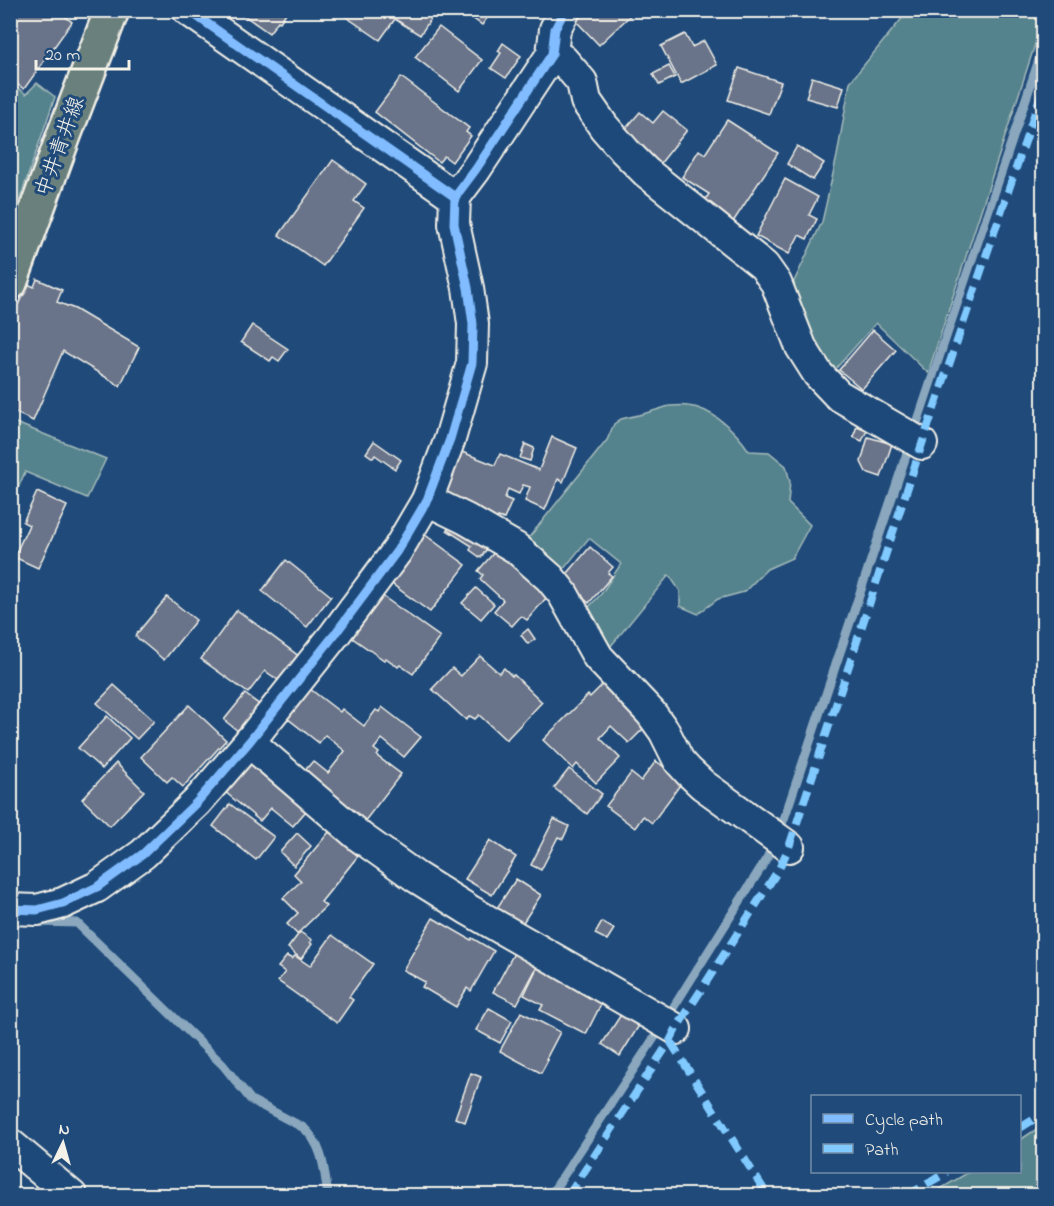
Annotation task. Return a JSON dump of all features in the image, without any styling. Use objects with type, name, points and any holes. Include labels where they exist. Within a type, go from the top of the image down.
[{"type":"main road","name":"中井青井線","points":[[10,283],[112,10]]},
{"type":"street","points":[[188,10],[455,197]]},
{"type":"street","points":[[10,909],[37,910],[63,903],[97,887],[143,854],[198,802],[249,742],[335,634],[390,560],[427,500],[450,439],[472,363],[473,324],[468,288],[454,224],[455,197],[552,54],[555,29],[565,10]]},
{"type":"street","points":[[552,54],[563,60],[582,82],[586,101],[625,152],[646,172],[764,266],[776,284],[801,347],[818,374],[838,395],[922,444]]},
{"type":"street","points":[[427,500],[516,548],[550,578],[562,594],[598,657],[651,713],[664,731],[679,761],[703,785],[789,847]]},
{"type":"street","points":[[249,742],[360,837],[416,877],[676,1029]]},
{"type":"street","points":[[10,1144],[72,1196]]},
{"type":"green space","points":[[908,11],[1043,11],[1043,20],[928,373],[876,323],[831,374],[820,365],[790,290],[822,222],[850,82]]},
{"type":"green space","points":[[11,83],[26,94],[37,83],[55,97],[11,225]]},
{"type":"green space","points":[[669,406],[688,406],[706,411],[731,429],[749,451],[769,452],[786,466],[790,482],[788,503],[810,525],[792,558],[767,569],[744,592],[718,599],[698,614],[680,606],[680,591],[669,575],[606,652],[584,612],[601,594],[621,564],[589,538],[558,576],[523,545],[607,440],[614,424],[621,419]]},
{"type":"green space","points":[[11,421],[106,459],[87,498],[25,472],[11,505]]},
{"type":"green space","points":[[1043,1125],[1043,1195],[930,1195],[967,1173],[1021,1173],[1021,1139]]},
{"type":"building","points":[[13,10],[57,10],[72,22],[24,89],[10,79],[10,14]]},
{"type":"building","points":[[241,10],[288,10],[269,33],[242,14],[244,12]]},
{"type":"building","points":[[336,10],[428,10],[434,14],[420,35],[395,19],[380,40]]},
{"type":"building","points":[[467,10],[493,10],[482,25],[465,13]]},
{"type":"building","points":[[587,10],[631,10],[633,13],[599,45],[576,21]]},
{"type":"building","points":[[439,27],[482,60],[459,91],[415,57]]},
{"type":"building","points":[[685,34],[692,47],[704,41],[717,65],[681,84],[661,46]]},
{"type":"building","points":[[503,43],[521,56],[506,78],[491,68],[501,53],[498,51]]},
{"type":"building","points":[[669,66],[675,77],[659,85],[653,74]]},
{"type":"building","points":[[739,68],[781,82],[769,114],[728,100]]},
{"type":"building","points":[[401,77],[469,128],[466,132],[471,136],[452,162],[444,156],[439,162],[375,112]]},
{"type":"building","points":[[812,77],[844,87],[838,107],[806,98]]},
{"type":"building","points":[[663,111],[687,130],[660,164],[622,133],[640,112],[653,123]]},
{"type":"building","points":[[727,120],[778,153],[733,222],[703,203],[709,194],[682,177],[699,150],[705,154]]},
{"type":"building","points":[[797,146],[824,163],[813,180],[787,164]]},
{"type":"building","points":[[333,160],[366,184],[354,201],[364,208],[323,266],[279,235]]},
{"type":"building","points":[[785,179],[818,197],[809,215],[817,219],[807,239],[799,235],[789,254],[756,236]]},
{"type":"building","points":[[37,279],[62,290],[57,302],[75,309],[139,347],[120,386],[63,351],[33,421],[10,410],[10,322],[28,284],[34,287]]},
{"type":"building","points":[[252,325],[288,349],[279,361],[273,357],[270,361],[241,342]]},
{"type":"building","points":[[873,330],[896,350],[862,389],[839,370]]},
{"type":"building","points":[[857,426],[867,430],[862,441],[853,437]]},
{"type":"building","points":[[552,437],[577,448],[563,482],[558,479],[545,510],[525,501],[530,487],[523,485],[519,494],[508,489],[505,498],[512,501],[504,519],[498,517],[495,522],[443,500],[462,452],[495,465],[500,454],[539,470]]},
{"type":"building","points":[[868,437],[892,444],[881,477],[866,472],[861,462]]},
{"type":"building","points":[[374,441],[401,460],[395,469],[375,455],[373,458],[366,453]]},
{"type":"building","points":[[525,444],[534,448],[530,461],[520,458]]},
{"type":"building","points":[[37,492],[67,506],[38,568],[14,557],[29,525],[23,522]]},
{"type":"building","points":[[456,516],[493,539],[481,558],[470,550],[472,546],[447,530]]},
{"type":"building","points":[[424,534],[466,565],[430,612],[388,581]]},
{"type":"building","points":[[590,547],[613,567],[608,573],[612,576],[589,603],[562,580]]},
{"type":"building","points":[[497,549],[544,589],[542,592],[547,597],[527,620],[521,616],[512,626],[494,611],[503,600],[480,579],[483,575],[478,571]]},
{"type":"building","points":[[286,560],[331,596],[307,627],[262,591]]},
{"type":"building","points":[[476,588],[494,604],[481,619],[462,603]]},
{"type":"building","points":[[378,593],[440,637],[413,674],[386,658],[384,660],[348,635]]},
{"type":"building","points":[[167,597],[196,620],[164,660],[135,636]]},
{"type":"building","points":[[237,610],[300,657],[281,682],[265,671],[248,693],[201,659]]},
{"type":"building","points":[[528,629],[535,639],[528,644],[521,635]]},
{"type":"building","points":[[480,656],[499,673],[504,668],[512,676],[514,675],[542,702],[506,740],[479,715],[475,719],[470,716],[466,720],[432,689],[452,668],[461,676]]},
{"type":"building","points":[[604,683],[647,725],[629,743],[611,726],[600,738],[620,758],[596,783],[577,764],[573,769],[543,740],[588,695],[590,697]]},
{"type":"building","points":[[114,685],[154,721],[137,739],[97,703]]},
{"type":"building","points":[[310,689],[340,712],[342,709],[364,726],[376,710],[379,712],[382,707],[421,737],[404,757],[382,739],[374,749],[379,753],[377,756],[401,774],[361,826],[301,775],[313,761],[328,773],[345,751],[325,735],[319,743],[287,718]]},
{"type":"building","points":[[245,694],[264,708],[243,735],[224,720]]},
{"type":"building","points":[[189,705],[226,740],[183,787],[172,777],[167,782],[141,757]]},
{"type":"building","points":[[107,716],[130,738],[102,769],[78,748]]},
{"type":"building","points":[[253,756],[312,804],[293,826],[271,808],[260,821],[224,791]]},
{"type":"building","points":[[656,761],[683,781],[652,823],[643,816],[635,828],[606,806],[631,773],[641,781]]},
{"type":"building","points":[[116,763],[144,791],[110,826],[82,799]]},
{"type":"building","points":[[569,769],[602,794],[587,814],[554,788]]},
{"type":"building","points":[[230,804],[274,837],[256,860],[213,826]]},
{"type":"building","points":[[554,819],[569,826],[563,839],[558,837],[541,870],[531,865]]},
{"type":"building","points":[[329,832],[358,856],[321,902],[326,906],[297,934],[287,924],[298,913],[283,898],[301,881],[294,874]]},
{"type":"building","points":[[297,833],[311,846],[294,866],[280,852]]},
{"type":"building","points":[[490,840],[516,857],[492,895],[465,879]]},
{"type":"building","points":[[516,879],[541,895],[518,930],[493,914]]},
{"type":"building","points":[[433,918],[494,951],[471,991],[467,988],[456,1007],[422,987],[425,982],[403,970]]},
{"type":"building","points":[[602,922],[614,929],[607,940],[595,934]]},
{"type":"building","points":[[300,932],[312,940],[310,942],[312,944],[301,959],[288,948]]},
{"type":"building","points":[[332,935],[373,964],[349,997],[353,1000],[337,1023],[278,981],[285,972],[278,967],[287,956],[292,959],[295,956],[310,966]]},
{"type":"building","points":[[514,953],[538,965],[517,1004],[493,992]]},
{"type":"building","points":[[547,966],[605,996],[586,1034],[540,1010],[543,1005],[524,995],[537,968],[545,972]]},
{"type":"building","points":[[489,1008],[512,1021],[500,1043],[476,1030]]},
{"type":"building","points":[[521,1012],[560,1032],[541,1073],[500,1051]]},
{"type":"building","points":[[622,1013],[640,1024],[620,1056],[602,1044]]},
{"type":"building","points":[[471,1073],[481,1077],[465,1122],[455,1118]]},
{"type":"waterway","points":[[550,1196],[658,1032],[767,858],[784,819],[1044,45]]},
{"type":"waterway","points":[[37,922],[77,923],[223,1065],[251,1100],[304,1128],[311,1135],[319,1151],[328,1196]]},
{"type":"marked path","points":[[568,1196],[779,869],[789,847],[922,444],[1044,86]]},
{"type":"marked path","points":[[670,1041],[768,1196]]},
{"type":"marked path","points":[[1021,1127],[1044,1113]]},
{"type":"marked path","points":[[907,1196],[945,1173]]},
{"type":"cycle path","points":[[188,10],[455,197]]},
{"type":"cycle path","points":[[10,909],[37,910],[63,903],[97,887],[143,854],[197,802],[249,742],[335,634],[397,551],[427,500],[450,439],[472,363],[473,324],[468,288],[454,224],[455,197],[552,54],[555,29],[565,10]]}]
